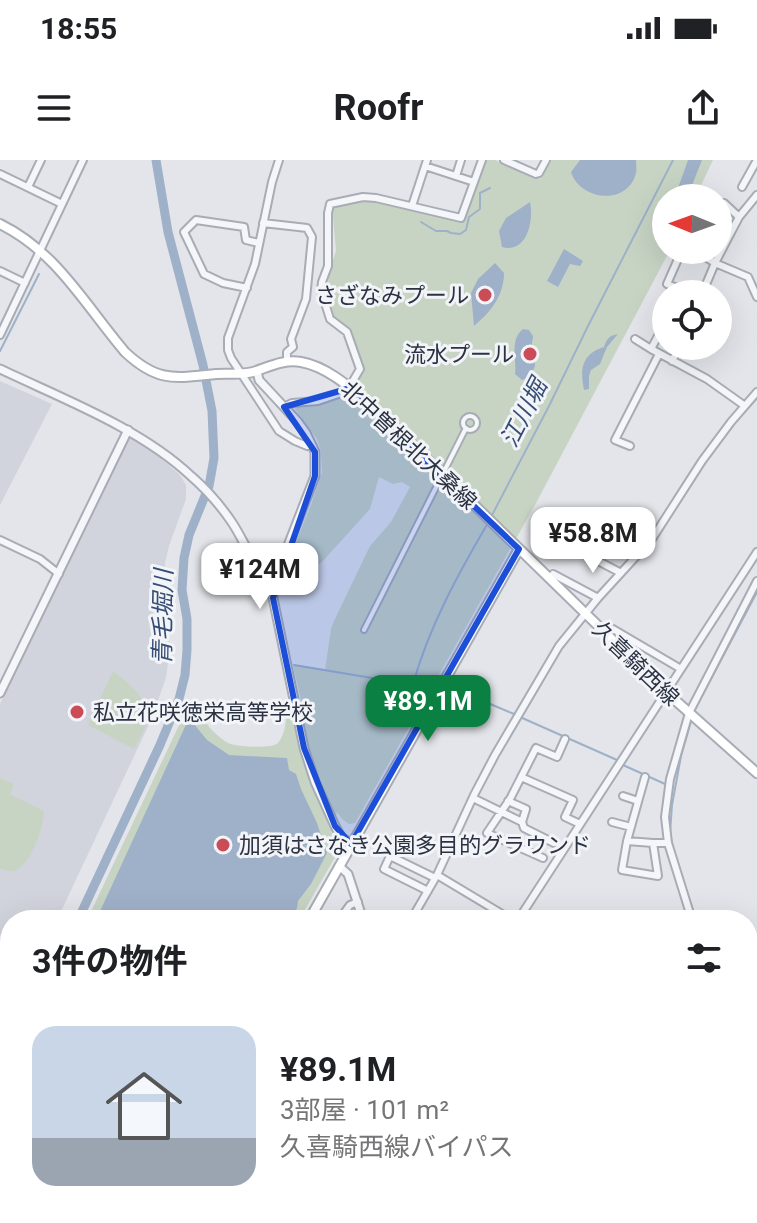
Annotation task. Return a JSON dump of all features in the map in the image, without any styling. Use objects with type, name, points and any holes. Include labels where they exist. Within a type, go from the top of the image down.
[{"type":"main road","points":[[0,224],[41,250],[137,364],[180,378],[243,374],[287,357]]},
{"type":"main road","name":"北中曽根北大桑線","points":[[287,357],[331,375],[378,411],[519,549]]},
{"type":"main road","points":[[315,910],[519,549]]},
{"type":"main road","name":"久喜騎西線","points":[[519,549],[666,692],[757,773]]},
{"type":"street","points":[[28,187],[41,160]]},
{"type":"street","points":[[0,335],[3,321],[25,283],[83,160]]},
{"type":"street","points":[[279,160],[247,288],[227,345],[231,358],[279,431],[295,441],[312,445]]},
{"type":"street","points":[[456,176],[461,160]]},
{"type":"street","points":[[284,407],[292,403],[318,401],[347,391],[360,369],[347,332],[330,319],[321,290],[328,266],[329,206],[363,197],[392,200],[461,218],[482,160]]},
{"type":"street","points":[[504,160],[536,174],[546,160]]},
{"type":"street","points":[[742,187],[757,160]]},
{"type":"street","points":[[412,206],[426,163],[474,182]]},
{"type":"street","points":[[0,174],[62,204]]},
{"type":"street","points":[[747,178],[757,183]]},
{"type":"street","points":[[732,230],[757,195]]},
{"type":"street","points":[[732,210],[739,217]]},
{"type":"street","points":[[247,288],[223,283],[204,274],[184,232],[196,220],[220,223],[244,227],[246,240],[259,243]]},
{"type":"street","points":[[263,223],[307,228],[312,237],[306,299],[291,339],[293,347],[287,357]]},
{"type":"street","points":[[717,264],[748,277],[757,297]]},
{"type":"street","points":[[0,271],[25,283]]},
{"type":"street","points":[[635,339],[652,350]]},
{"type":"street","points":[[630,446],[615,440],[652,359]]},
{"type":"street","points":[[672,361],[707,379],[745,406]]},
{"type":"street","points":[[0,369],[128,430],[164,453],[212,498],[239,533],[259,568],[275,579]]},
{"type":"street","points":[[257,371],[259,380],[306,433],[315,452],[315,476],[275,579],[273,599],[304,748],[335,826],[341,837],[351,844]]},
{"type":"street","points":[[417,910],[495,755],[550,660],[598,598],[652,539],[702,461],[757,392]]},
{"type":"street","points":[[364,630],[466,428]]},
{"type":"street","points":[[0,693],[128,430]]},
{"type":"street","points":[[0,540],[40,559],[59,574]]},
{"type":"street","points":[[581,552],[621,573]]},
{"type":"street","points":[[522,910],[757,552]]},
{"type":"street","points":[[553,574],[598,598]]},
{"type":"street","points":[[689,910],[668,843],[665,817],[670,779],[692,716],[757,581]]},
{"type":"street","points":[[725,600],[741,610]]},
{"type":"street","points":[[607,635],[613,629],[681,669]]},
{"type":"street","points":[[543,858],[487,833],[536,748],[557,757],[565,739]]},
{"type":"street","points":[[521,777],[573,800],[565,817],[580,824]]},
{"type":"street","points":[[645,777],[622,870],[658,876],[653,843]]},
{"type":"street","points":[[623,796],[638,801]]},
{"type":"street","points":[[473,798],[522,822]]},
{"type":"street","points":[[508,801],[526,809],[522,822],[524,828],[554,843]]},
{"type":"street","points":[[612,822],[631,827]]},
{"type":"street","points":[[627,841],[668,843]]},
{"type":"street","points":[[428,891],[384,869],[390,856],[497,910]]},
{"type":"street","points":[[339,866],[348,874],[360,910]]},
{"type":"street","points":[[346,910],[358,902]]},
{"type":"highlighted area","points":[[350,388],[519,549],[351,844],[335,826],[304,748],[273,598],[315,476],[315,452],[284,407]]},
{"type":"shaded area","points":[[0,381],[52,404],[0,505]]},
{"type":"shaded area","name":"私立花咲徳栄高等学校","points":[[129,437],[145,445],[180,475],[186,485],[186,499],[165,563],[170,646],[166,678],[151,720],[62,910],[0,910],[0,704]]},
{"type":"green space","points":[[484,160],[495,160],[540,179],[551,160],[713,160],[702,184],[652,184],[652,264],[663,264],[535,505],[355,823],[349,824],[337,812],[331,831],[338,852],[305,910],[92,910],[190,702],[220,737],[228,743],[246,746],[278,743],[284,732],[287,712],[304,712],[293,666],[325,670],[334,621],[370,546],[391,522],[410,487],[379,477],[370,509],[322,562],[279,589],[322,473],[317,439],[293,406],[315,404],[348,393],[362,369],[349,331],[335,320],[329,297],[328,275],[336,251],[332,206],[361,200],[391,202],[462,223]]},
{"type":"green space","points":[[113,671],[138,694],[146,709],[146,725],[134,749],[88,725]]},
{"type":"green space","points":[[0,778],[14,784],[10,794],[44,811],[32,851],[23,865],[14,871],[0,868]]},
{"type":"water","points":[[580,160],[636,160],[636,173],[624,191],[604,196],[593,194],[576,182],[571,172]]},
{"type":"water","points":[[688,160],[702,160],[693,184],[679,184]]},
{"type":"water","name":"さざなみプール","points":[[530,202],[531,218],[523,241],[511,248],[502,247],[499,231],[506,218]]},
{"type":"water","points":[[564,249],[583,261],[580,266],[570,264],[558,287],[547,281]]},
{"type":"water","name":"さざなみプール","points":[[495,263],[504,273],[502,289],[491,309],[474,326],[471,293],[478,279]]},
{"type":"water","name":"流水プール","points":[[523,329],[529,330],[533,336],[531,348],[535,366],[530,378],[522,380],[515,374],[514,350],[516,339]]},
{"type":"water","points":[[618,334],[607,347],[600,364],[591,370],[589,389],[584,390],[582,376],[587,358]]},
{"type":"water","name":"加須はさなき公園多目的グラウンド","points":[[189,718],[207,740],[229,755],[287,758],[289,770],[296,774],[327,853],[298,901],[296,910],[101,910]]},
{"type":"waterway","name":"青毛堀川","points":[[83,910],[179,699],[187,650],[187,619],[182,590],[184,558],[189,535],[209,486],[214,458],[212,411],[168,232],[156,160]]},
{"type":"waterway","name":"江川堀","points":[[491,517],[673,160]]},
{"type":"waterway","points":[[421,222],[436,231],[460,234],[466,230],[469,217],[480,209],[480,193],[490,188]]},
{"type":"waterway","points":[[0,351],[39,274]]},
{"type":"waterway","name":"江川堀","points":[[413,684],[445,601],[488,523]]},
{"type":"waterway","points":[[694,711],[757,592]]},
{"type":"waterway","points":[[294,665],[432,688]]},
{"type":"waterway","points":[[448,691],[469,695],[514,714]]},
{"type":"waterway","points":[[520,717],[617,760]]},
{"type":"waterway","points":[[691,721],[681,756],[670,833],[693,910]]},
{"type":"waterway","points":[[623,765],[665,784]]},
{"type":"place","name":"さざなみプール","points":[[485,295]]},
{"type":"place","name":"流水プール","points":[[530,354]]},
{"type":"place","name":"私立花咲徳栄高等学校","points":[[77,712]]},
{"type":"place","name":"加須はさなき公園多目的グラウンド","points":[[223,845]]}]
